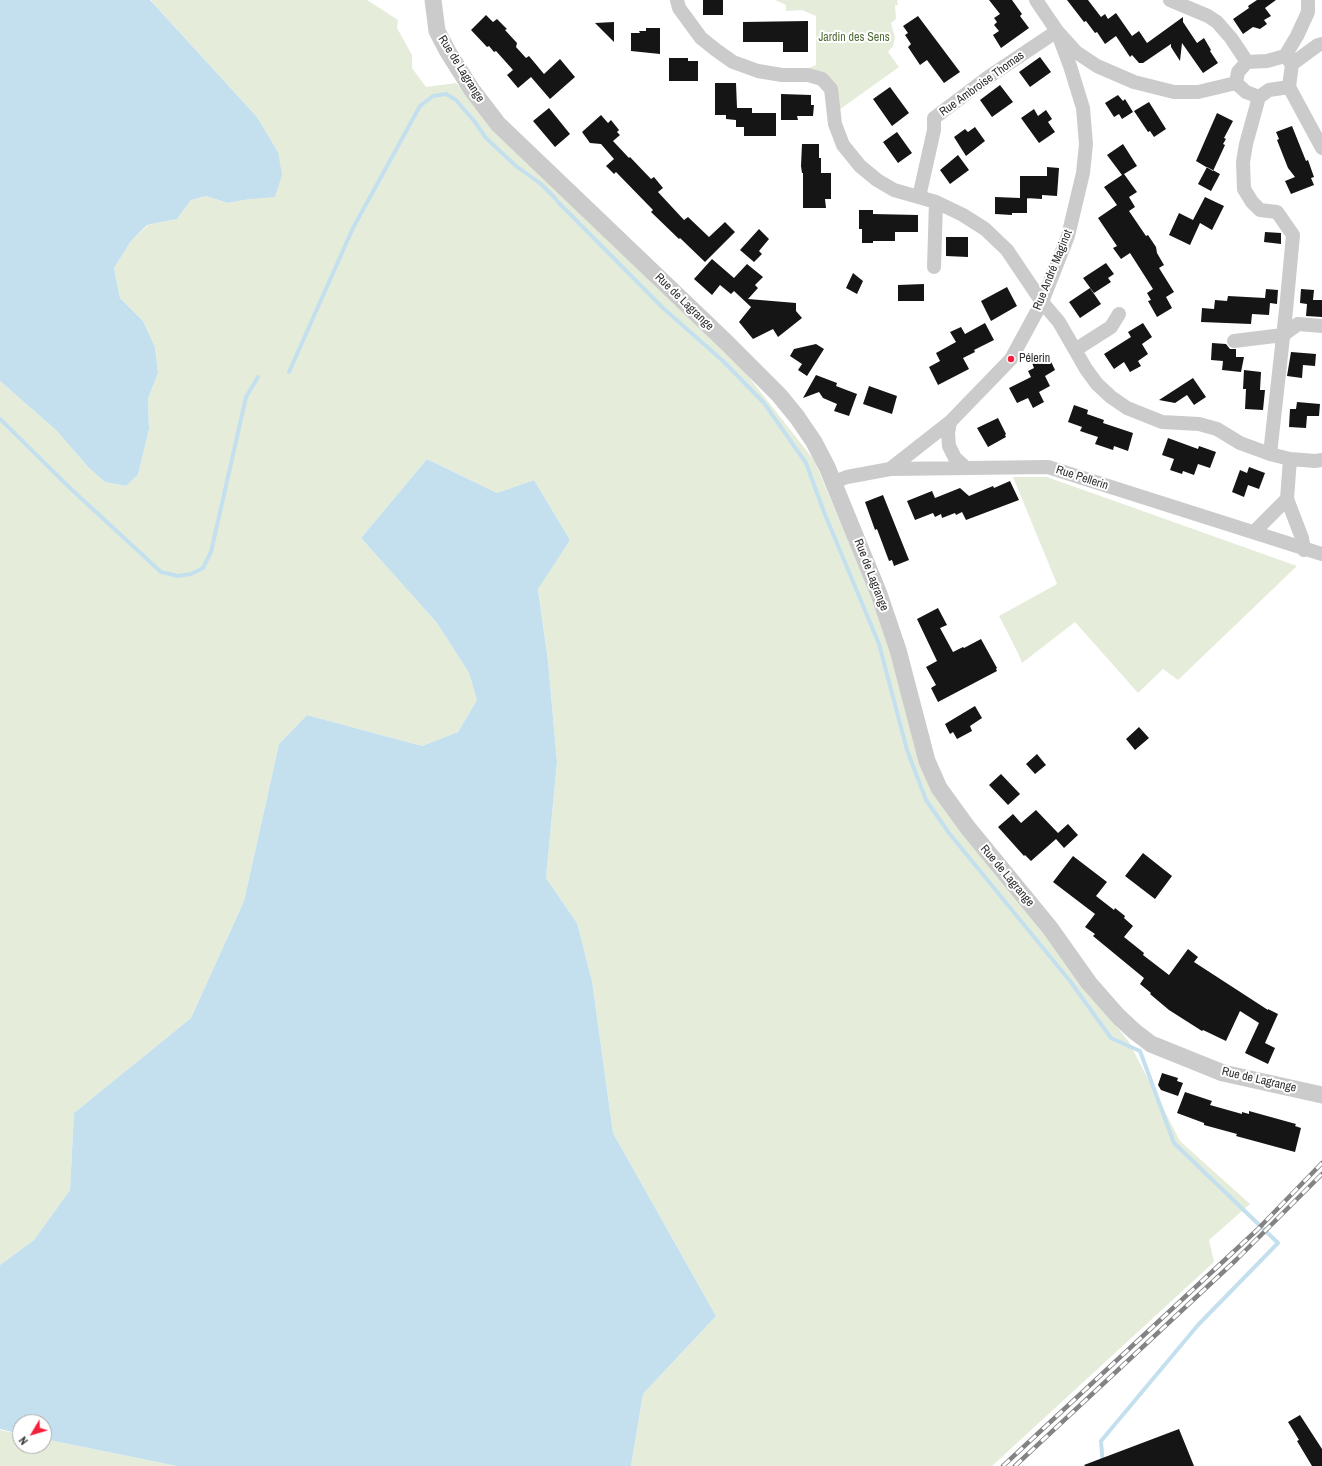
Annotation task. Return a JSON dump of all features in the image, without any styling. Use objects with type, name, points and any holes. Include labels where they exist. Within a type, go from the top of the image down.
[{"type":"street","name":"Rue de Lagrange","points":[[433,0],[437,31],[448,52],[472,90],[498,124],[726,342],[779,395],[797,417],[814,442],[834,482],[880,594],[898,650],[927,761],[939,788],[968,828],[1050,928],[1089,983],[1118,1016],[1151,1044],[1223,1073],[1322,1095]]},
{"type":"street","points":[[677,0],[679,8],[701,38],[734,62],[758,70],[782,75],[808,75],[822,79],[830,89],[835,124],[843,145],[860,166],[876,180],[894,190],[936,202],[963,215],[985,229],[1007,250],[1042,302],[1059,322],[1097,384],[1111,397],[1127,408],[1162,422],[1199,424],[1217,429],[1240,443],[1270,454],[1290,459],[1322,460]]},
{"type":"street","name":"Rue André Maginot","points":[[890,469],[950,422],[1011,359],[1042,302],[1068,236],[1083,173],[1086,144],[1083,108],[1057,31],[1036,0]]},
{"type":"street","points":[[1170,0],[1208,16],[1217,22],[1231,38],[1247,62]]},
{"type":"street","points":[[1308,0],[1308,12],[1296,36],[1288,60],[1289,87],[1322,148]]},
{"type":"street","points":[[1057,31],[1076,52],[1098,66],[1134,82],[1174,92],[1198,92],[1236,83]]},
{"type":"street","name":"Rue Ambroise Thomas","points":[[919,197],[934,130],[934,118],[987,78],[1057,31]]},
{"type":"street","points":[[1236,83],[1238,72],[1247,62],[1288,60],[1322,44]]},
{"type":"street","points":[[1236,83],[1246,92],[1259,97]]},
{"type":"street","points":[[1270,454],[1286,310],[1292,235],[1277,212],[1260,210],[1252,202],[1244,189],[1243,162],[1246,144],[1259,97],[1269,90],[1289,87]]},
{"type":"street","points":[[934,267],[936,202]]},
{"type":"street","points":[[1075,350],[1111,327],[1120,314]]},
{"type":"street","points":[[1234,341],[1283,335],[1298,324],[1322,326]]},
{"type":"street","points":[[950,422],[948,432],[949,446],[954,458],[966,468]]},
{"type":"street","points":[[1290,459],[1287,499],[1302,538],[1304,550]]},
{"type":"street","name":"Rue Pellerin","points":[[834,482],[847,477],[890,469],[1048,467],[1254,532],[1304,550],[1322,554]]},
{"type":"street","points":[[1254,532],[1287,499]]},
{"type":"green space","points":[[367,0],[398,20],[397,28],[412,55],[412,68],[426,87],[456,83],[737,362],[814,460],[886,630],[934,794],[1129,1042],[1180,1141],[1250,1204],[1209,1240],[1214,1262],[992,1466],[631,1466],[643,1394],[716,1316],[613,1133],[592,981],[577,923],[546,878],[557,762],[548,661],[538,588],[570,540],[534,480],[497,493],[427,459],[361,538],[437,623],[469,673],[477,700],[458,732],[422,746],[307,715],[279,744],[244,901],[191,1018],[74,1113],[70,1190],[34,1240],[0,1265],[0,381],[56,430],[89,468],[105,482],[126,486],[138,475],[149,429],[148,399],[158,373],[155,347],[143,321],[120,298],[114,268],[131,241],[148,225],[177,219],[191,200],[206,196],[228,203],[250,199],[278,152],[257,117],[151,1]]},
{"type":"green space","name":"Jardin des Sens","points":[[775,0],[897,0],[898,5],[895,5],[896,19],[891,23],[895,38],[893,46],[888,52],[899,67],[839,110],[809,68],[816,65],[816,16],[802,10],[786,11],[786,5]]},
{"type":"green space","points":[[1013,477],[1047,477],[1297,566],[1178,680],[1163,669],[1138,693],[1075,622],[1022,663],[999,616],[1057,584]]},
{"type":"green space","points":[[0,1430],[12,1432],[12,1454],[52,1454],[52,1441],[177,1466],[0,1466]]},
{"type":"water","points":[[0,0],[150,0],[257,117],[278,152],[282,175],[275,197],[228,203],[206,196],[191,200],[177,219],[147,225],[131,241],[114,268],[120,298],[143,321],[155,347],[158,373],[148,399],[149,429],[138,475],[126,486],[105,482],[89,468],[56,430],[0,381]]},
{"type":"water","points":[[427,459],[497,493],[534,480],[570,540],[538,589],[548,661],[557,762],[546,878],[577,923],[592,981],[613,1133],[716,1316],[643,1394],[631,1466],[177,1466],[52,1441],[52,1414],[12,1414],[12,1432],[0,1429],[0,1265],[34,1240],[70,1190],[74,1113],[191,1018],[244,901],[279,744],[307,715],[422,746],[458,732],[477,700],[469,673],[437,623],[361,538]]},
{"type":"building","points":[[703,0],[723,0],[723,15],[703,15]]},
{"type":"building","points":[[989,0],[1012,0],[1022,14],[1020,16],[1029,28],[1001,48],[993,35],[999,31],[994,25],[997,22],[994,18],[1000,14]]},
{"type":"building","points":[[1067,0],[1088,0],[1101,17],[1105,14],[1108,19],[1116,13],[1132,36],[1139,31],[1147,43],[1183,17],[1183,22],[1197,43],[1204,38],[1218,63],[1203,73],[1182,43],[1180,61],[1171,47],[1171,44],[1143,63],[1139,63],[1132,55],[1130,57],[1116,36],[1105,44],[1097,32],[1095,33],[1086,21],[1084,22]]},
{"type":"building","points":[[1257,0],[1276,0],[1265,8],[1271,16],[1264,20],[1267,24],[1260,29],[1253,27],[1243,34],[1233,19],[1249,8],[1248,6]]},
{"type":"building","points":[[486,15],[493,22],[497,19],[507,29],[505,30],[517,43],[516,47],[526,58],[529,56],[544,74],[560,59],[575,77],[550,99],[531,77],[518,88],[507,75],[513,70],[496,51],[494,52],[489,46],[487,47],[471,30]]},
{"type":"building","points":[[918,16],[960,72],[944,83],[927,60],[920,65],[908,47],[911,44],[905,35],[908,33],[903,26]]},
{"type":"building","points":[[808,21],[808,52],[783,52],[783,42],[743,42],[743,22]]},
{"type":"building","points":[[614,22],[614,42],[595,23]]},
{"type":"building","points":[[646,28],[660,28],[660,54],[631,51],[631,33],[646,31]]},
{"type":"building","points":[[1040,57],[1051,72],[1030,87],[1019,72]]},
{"type":"building","points":[[669,58],[688,58],[688,61],[698,61],[698,81],[669,81]]},
{"type":"building","points":[[715,83],[736,83],[737,108],[752,108],[752,113],[776,113],[776,136],[744,136],[744,127],[736,127],[736,120],[726,119],[726,115],[715,115]]},
{"type":"building","points":[[1000,85],[1013,102],[992,117],[980,100]]},
{"type":"building","points":[[890,87],[909,113],[892,126],[873,99]]},
{"type":"building","points":[[781,94],[811,95],[811,105],[814,105],[813,116],[797,116],[798,120],[781,120]]},
{"type":"building","points":[[1118,95],[1123,101],[1125,99],[1133,112],[1122,119],[1119,114],[1114,117],[1105,103]]},
{"type":"building","points":[[1149,102],[1166,129],[1154,137],[1150,131],[1148,132],[1134,111]]},
{"type":"building","points":[[549,108],[570,134],[555,147],[533,121]]},
{"type":"building","points":[[1034,109],[1038,116],[1046,110],[1052,119],[1048,122],[1055,132],[1039,143],[1021,118]]},
{"type":"building","points":[[1217,113],[1233,121],[1224,138],[1226,139],[1223,144],[1225,145],[1213,171],[1196,161]]},
{"type":"building","points":[[601,115],[608,123],[611,120],[619,130],[617,132],[620,135],[613,141],[651,179],[654,177],[663,188],[658,192],[684,220],[688,217],[709,237],[725,222],[735,232],[705,262],[651,212],[653,210],[616,172],[614,174],[606,166],[614,159],[601,144],[590,143],[582,132]]},
{"type":"building","points":[[1292,126],[1306,161],[1308,160],[1314,177],[1311,178],[1314,185],[1291,194],[1285,181],[1295,177],[1288,168],[1277,140],[1279,139],[1276,132]]},
{"type":"building","points":[[975,127],[985,141],[966,156],[954,137],[965,129],[968,132]]},
{"type":"building","points":[[897,132],[912,153],[898,163],[883,142]]},
{"type":"building","points":[[802,144],[819,144],[821,173],[831,173],[831,199],[825,199],[826,208],[803,208],[803,173],[801,166]]},
{"type":"building","points":[[1123,144],[1137,166],[1124,174],[1137,192],[1129,197],[1135,207],[1129,211],[1146,236],[1148,235],[1156,247],[1157,253],[1164,265],[1159,268],[1174,292],[1166,297],[1172,308],[1157,317],[1148,301],[1151,300],[1147,293],[1153,289],[1130,253],[1121,259],[1113,248],[1117,246],[1098,218],[1117,205],[1104,187],[1122,175],[1107,155]]},
{"type":"building","points":[[958,155],[969,170],[950,184],[940,170]]},
{"type":"building","points":[[1047,167],[1059,168],[1057,196],[1042,195],[1042,199],[1027,198],[1027,213],[1012,213],[1012,215],[995,214],[995,197],[1020,198],[1020,176],[1047,176]]},
{"type":"building","points":[[1207,167],[1220,174],[1211,191],[1198,184]]},
{"type":"building","points":[[1205,197],[1224,206],[1212,230],[1200,223],[1190,245],[1169,235],[1179,213],[1193,220]]},
{"type":"building","points":[[859,210],[873,210],[873,214],[918,215],[918,232],[895,232],[895,241],[873,241],[873,243],[862,243],[862,229],[859,229]]},
{"type":"building","points":[[759,229],[769,239],[759,251],[762,254],[754,262],[740,250]]},
{"type":"building","points":[[1265,232],[1281,233],[1281,244],[1264,242]]},
{"type":"building","points":[[946,237],[968,237],[968,257],[946,256]]},
{"type":"building","points":[[712,259],[734,278],[747,264],[763,277],[755,285],[758,288],[748,299],[796,303],[796,311],[802,318],[778,337],[773,329],[753,339],[739,322],[751,307],[734,291],[731,294],[720,285],[712,295],[694,279]]},
{"type":"building","points":[[1106,263],[1114,274],[1108,278],[1111,282],[1094,293],[1083,278]]},
{"type":"building","points":[[853,273],[863,281],[857,294],[846,288]]},
{"type":"building","points":[[924,284],[924,301],[898,301],[898,285]]},
{"type":"building","points":[[1007,287],[1017,306],[991,321],[981,301]]},
{"type":"building","points":[[1090,288],[1101,304],[1080,318],[1069,302]]},
{"type":"building","points":[[1266,289],[1278,290],[1277,304],[1270,303],[1269,315],[1252,314],[1251,324],[1201,322],[1202,308],[1214,309],[1215,300],[1227,301],[1228,296],[1265,298]]},
{"type":"building","points":[[1301,289],[1314,290],[1313,300],[1322,300],[1322,317],[1306,316],[1307,304],[1300,303]]},
{"type":"building","points":[[985,323],[994,340],[974,350],[975,352],[963,358],[969,369],[938,385],[929,367],[940,361],[936,353],[956,342],[950,332],[961,327],[965,334]]},
{"type":"building","points":[[1143,323],[1152,337],[1142,344],[1148,354],[1138,361],[1141,366],[1130,372],[1124,362],[1114,369],[1104,354],[1131,337],[1128,332]]},
{"type":"building","points":[[1212,343],[1226,344],[1230,349],[1236,349],[1236,357],[1244,357],[1241,372],[1222,370],[1223,361],[1211,360]]},
{"type":"building","points":[[816,344],[824,349],[807,376],[798,370],[802,364],[790,356],[794,349]]},
{"type":"building","points":[[1291,352],[1316,354],[1315,366],[1303,365],[1302,378],[1287,376]]},
{"type":"building","points":[[1048,355],[1055,370],[1045,376],[1050,386],[1039,392],[1044,402],[1033,408],[1028,398],[1017,403],[1009,388],[1031,377],[1028,371],[1034,368],[1032,363]]},
{"type":"building","points":[[1244,370],[1261,372],[1260,390],[1265,390],[1263,410],[1245,409],[1246,389],[1243,389]]},
{"type":"building","points":[[816,375],[837,383],[836,386],[857,394],[849,416],[834,411],[837,404],[823,398],[819,392],[803,398]]},
{"type":"building","points":[[1193,378],[1206,397],[1194,405],[1187,395],[1175,403],[1159,400]]},
{"type":"building","points":[[869,386],[897,396],[892,414],[863,404]]},
{"type":"building","points":[[1297,402],[1320,404],[1319,416],[1307,416],[1306,428],[1289,427],[1290,409],[1296,409]]},
{"type":"building","points":[[1074,405],[1088,410],[1087,414],[1104,420],[1103,423],[1133,433],[1128,451],[1114,446],[1113,450],[1095,444],[1098,437],[1080,431],[1082,427],[1068,422]]},
{"type":"building","points":[[998,418],[1006,437],[988,447],[977,428]]},
{"type":"building","points":[[1168,438],[1198,449],[1199,446],[1216,452],[1210,468],[1198,464],[1194,475],[1183,471],[1182,474],[1170,470],[1174,459],[1162,455]]},
{"type":"building","points":[[1249,467],[1265,473],[1259,489],[1248,485],[1244,497],[1232,492],[1240,470],[1247,473]]},
{"type":"building","points":[[1010,481],[1019,500],[966,520],[962,512],[942,518],[941,514],[935,517],[933,513],[915,520],[907,501],[932,491],[935,498],[960,488],[969,496]]},
{"type":"building","points":[[883,495],[909,560],[894,566],[892,560],[889,561],[877,529],[875,530],[865,502]]},
{"type":"building","points":[[938,608],[947,625],[940,628],[953,652],[981,639],[997,668],[997,671],[938,702],[931,688],[936,685],[926,667],[937,661],[917,619]]},
{"type":"building","points":[[975,706],[982,718],[970,726],[972,731],[957,739],[953,732],[950,734],[945,724]]},
{"type":"building","points":[[1139,727],[1149,738],[1135,750],[1126,739]]},
{"type":"building","points":[[1037,754],[1046,765],[1035,774],[1026,764]]},
{"type":"building","points":[[1001,774],[1020,794],[1008,805],[989,785]]},
{"type":"building","points":[[1036,810],[1058,833],[1068,824],[1078,835],[1064,848],[1056,839],[1031,861],[1025,855],[1024,856],[998,827],[1013,814],[1021,823]]},
{"type":"building","points":[[1143,853],[1172,876],[1155,899],[1125,876]]},
{"type":"building","points":[[1073,856],[1107,882],[1096,896],[1114,910],[1115,908],[1125,916],[1124,918],[1133,926],[1124,937],[1144,953],[1143,955],[1169,975],[1188,949],[1198,957],[1194,962],[1268,1010],[1278,1014],[1265,1043],[1275,1048],[1268,1064],[1245,1053],[1259,1023],[1240,1011],[1226,1041],[1203,1030],[1202,1031],[1169,1010],[1150,994],[1151,993],[1140,984],[1144,978],[1093,936],[1095,934],[1085,927],[1095,914],[1053,882]]},
{"type":"building","points":[[1162,1073],[1178,1078],[1177,1081],[1183,1083],[1178,1096],[1161,1090],[1158,1085]]},
{"type":"building","points":[[1185,1092],[1212,1101],[1210,1105],[1242,1114],[1242,1112],[1249,1114],[1249,1111],[1296,1124],[1295,1126],[1301,1128],[1295,1152],[1236,1136],[1237,1134],[1204,1125],[1204,1123],[1177,1113]]},
{"type":"building","points":[[1300,1415],[1322,1449],[1322,1466],[1312,1466],[1288,1422]]},
{"type":"building","points":[[1179,1429],[1194,1466],[1084,1465]]},
{"type":"waterway","points":[[289,372],[353,228],[420,106],[433,96],[446,94],[456,100],[475,122],[486,138],[516,166],[541,184],[556,199]]},
{"type":"waterway","points":[[558,202],[663,308],[723,361],[764,403],[806,463],[824,512],[879,644],[907,750],[926,800],[949,833],[1070,981],[1111,1038],[1140,1051],[1174,1143],[1278,1243],[1198,1325],[1101,1441],[1103,1466]]},
{"type":"waterway","points":[[0,419],[71,489],[161,572],[178,576],[191,574],[203,568],[211,552],[246,397],[258,377]]},
{"type":"railway","points":[[1003,1466],[1257,1230],[1322,1163]]},
{"type":"railway","points":[[1015,1466],[1236,1260],[1322,1174]]},
{"type":"place","name":"Pélerin","points":[[1011,359]]}]
